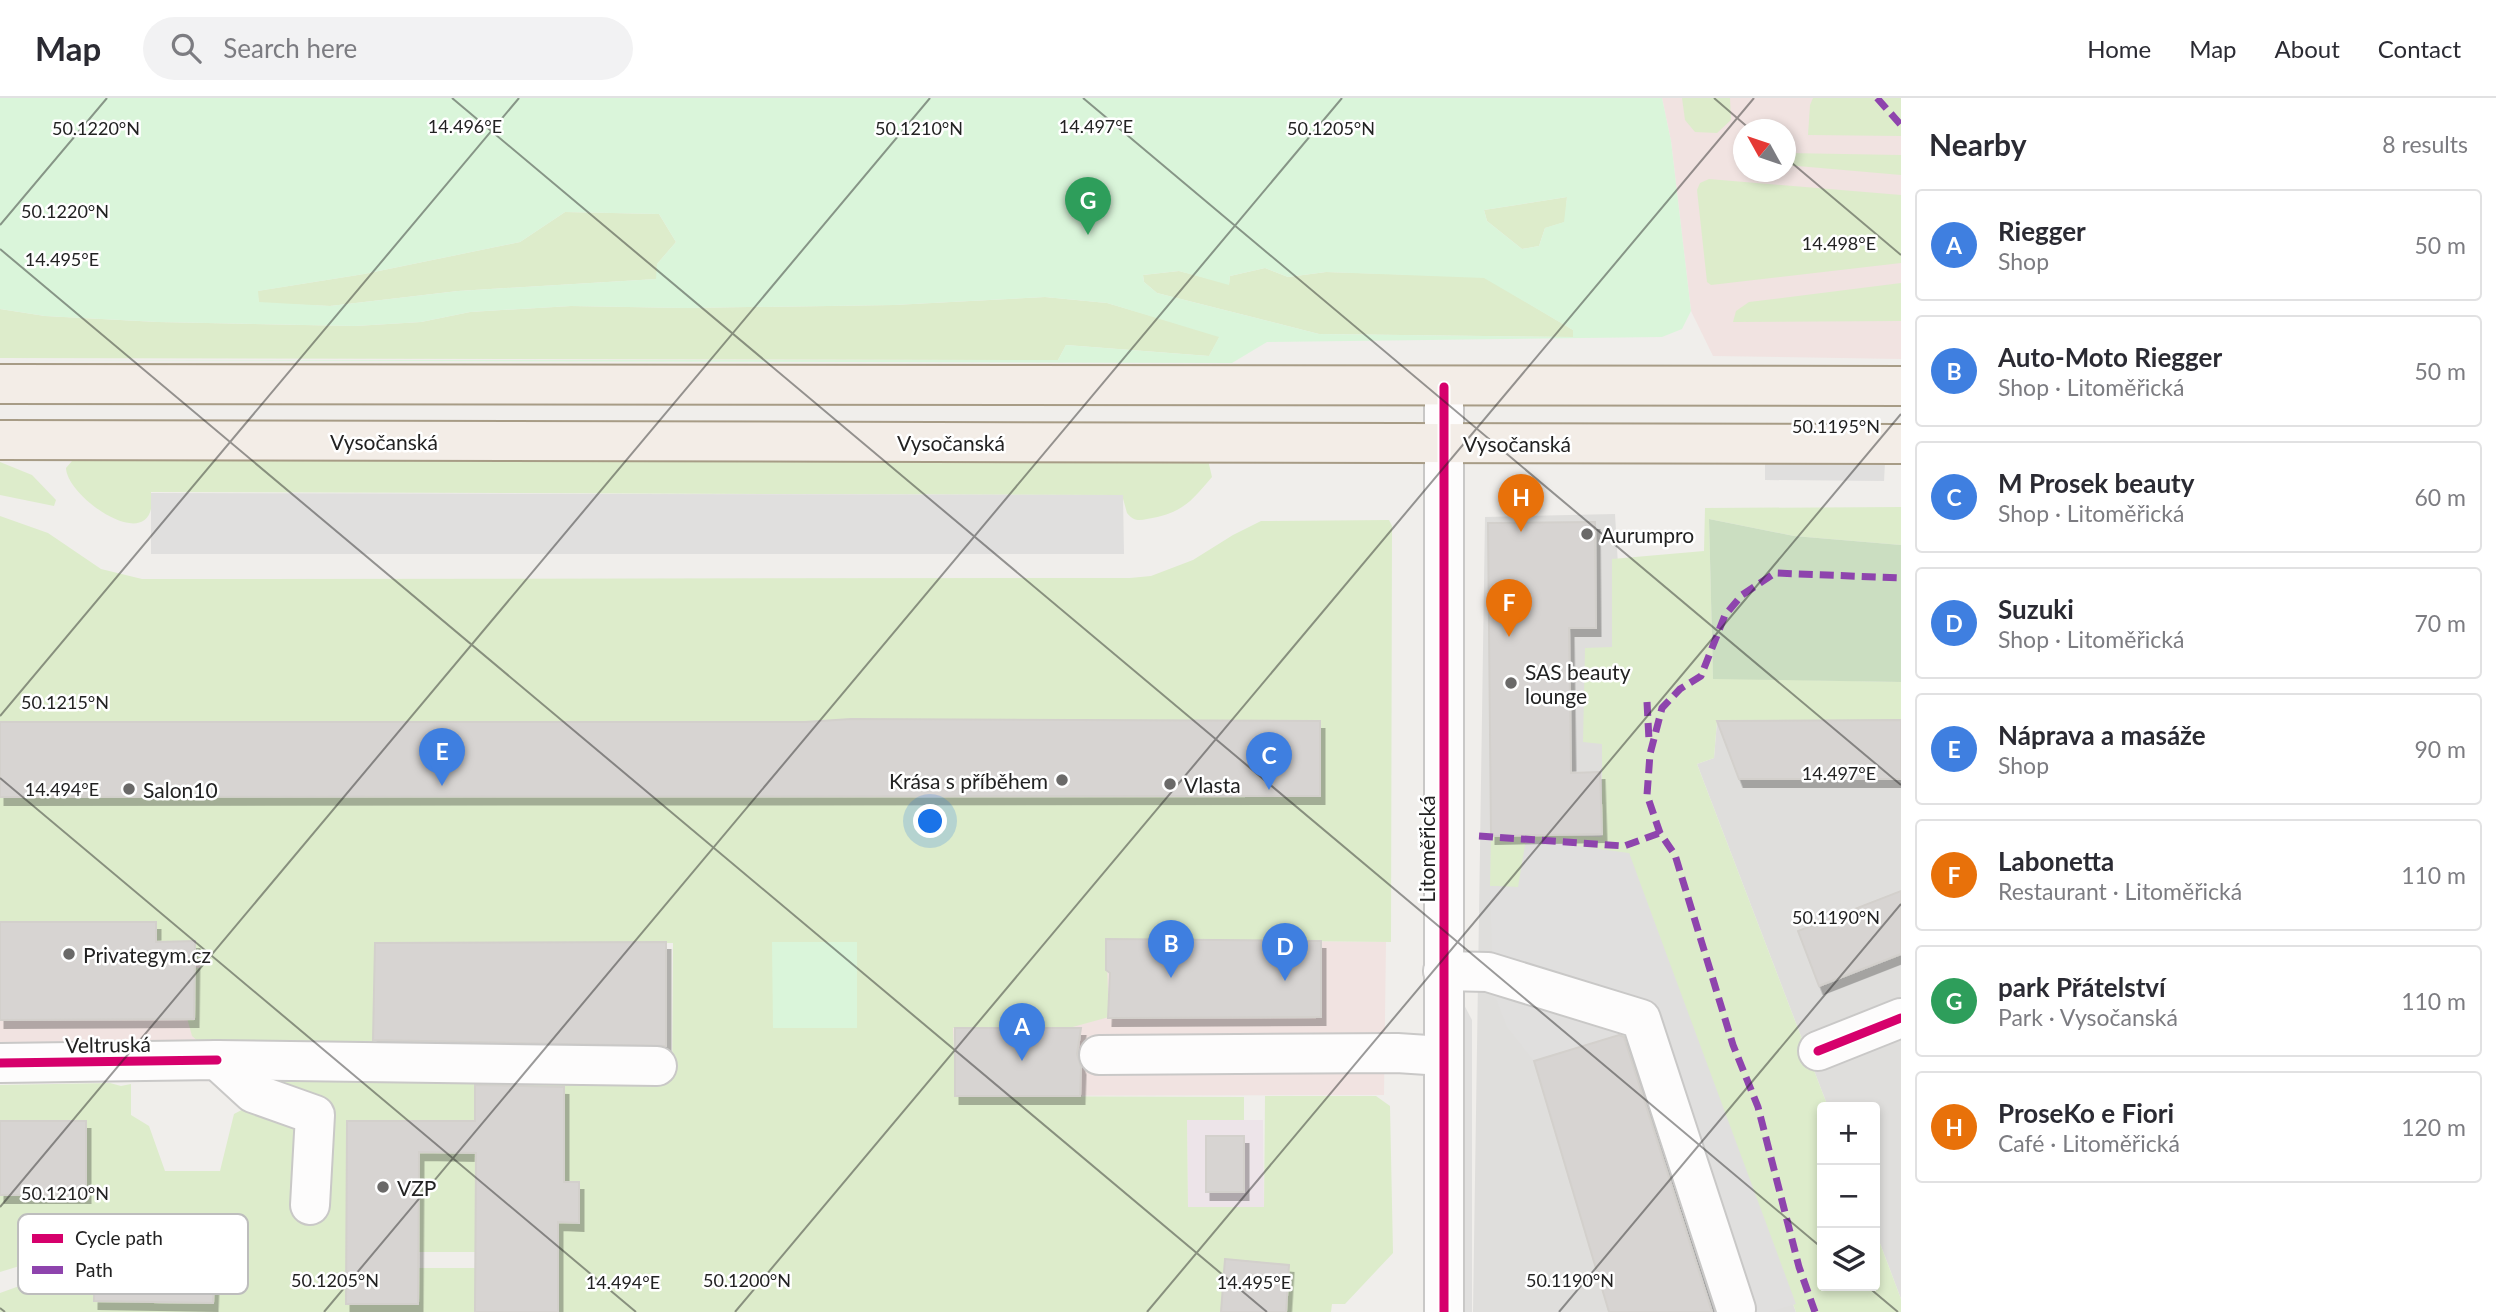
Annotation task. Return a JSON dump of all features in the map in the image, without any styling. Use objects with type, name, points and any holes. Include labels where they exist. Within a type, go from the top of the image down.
[{"type":"main road","points":[[0,384],[1901,386]]},
{"type":"main road","name":"Vysočanská","points":[[0,440],[1901,444]]},
{"type":"street","name":"Litoměřická","points":[[1444,387],[1444,1312]]},
{"type":"street","points":[[1443,971],[1488,972],[1640,1019],[1736,1309]]},
{"type":"street","points":[[1818,1051],[1901,1018]]},
{"type":"street","points":[[1099,1055],[1397,1053],[1443,1056]]},
{"type":"street","points":[[217,1060],[253,1093],[315,1115],[310,1205]]},
{"type":"street","name":"Veltruská","points":[[0,1063],[217,1060],[657,1066]]},
{"type":"shaded area","points":[[1662,98],[1901,98],[1901,359],[1713,356],[1691,311],[1671,141]]},
{"type":"shaded area","points":[[1765,462],[1885,462],[1884,481],[1765,480]]},
{"type":"shaded area","points":[[151,493],[1123,495],[1124,554],[151,554]]},
{"type":"shaded area","points":[[1615,514],[1636,871],[1796,1312],[1473,1312],[1485,517]]},
{"type":"shaded area","points":[[1901,720],[1901,1299],[1880,1243],[1880,1102],[1826,1102],[1697,764],[1714,758],[1717,721]]},
{"type":"shaded area","points":[[1526,839],[1629,853],[1796,1304],[1769,1312],[1712,1312],[1629,1033],[1534,1061],[1507,1027],[1496,999],[1488,993],[1492,947],[1490,886],[1518,887]]},
{"type":"shaded area","points":[[0,917],[203,918],[202,1050],[0,1052]]},
{"type":"shaded area","points":[[1106,939],[1386,942],[1384,1095],[955,1096],[953,1028],[1109,972],[1106,972]]},
{"type":"shaded area","points":[[1461,999],[1472,1020],[1472,1312],[1461,1312]]},
{"type":"shaded area","points":[[1187,1120],[1263,1120],[1264,1207],[1188,1207]]},
{"type":"green space","points":[[0,98],[1662,98],[1671,141],[1691,311],[1682,329],[1662,337],[1267,342],[1232,363],[0,360],[1058,360],[1066,345],[1209,356],[1219,337],[1107,303],[1045,297],[894,305],[685,308],[571,306],[470,312],[421,322],[355,326],[158,322],[45,316],[0,309]],"holes":[[[1567,197],[1564,222],[1545,228],[1539,246],[1522,249],[1487,221],[1484,210]],[[565,212],[659,214],[676,242],[657,264],[656,279],[458,291],[330,306],[259,302],[258,291],[364,274],[520,242]],[[1265,268],[1288,277],[1326,272],[1484,278],[1573,330],[1573,337],[1319,334],[1157,293],[1144,282],[1143,275],[1179,271],[1229,285],[1230,276]]]},
{"type":"green space","points":[[1682,98],[1730,98],[1731,120],[1717,133],[1695,132],[1685,120]]},
{"type":"green space","points":[[1813,98],[1901,98],[1901,136],[1808,135]]},
{"type":"green space","points":[[1796,153],[1901,155],[1901,175],[1796,166]]},
{"type":"green space","points":[[1709,179],[1901,195],[1901,263],[1711,285],[1707,282],[1697,190],[1700,183]]},
{"type":"green space","points":[[1567,197],[1565,222],[1545,228],[1539,246],[1522,249],[1487,221],[1484,210]]},
{"type":"green space","points":[[565,212],[659,214],[676,242],[657,264],[657,279],[458,291],[330,306],[259,303],[257,291],[364,274],[520,242]]},
{"type":"green space","points":[[1265,268],[1288,277],[1326,272],[1484,277],[1573,330],[1573,337],[1319,334],[1157,293],[1144,282],[1143,275],[1179,271],[1229,284],[1230,276]]},
{"type":"green space","points":[[1901,283],[1901,321],[1733,322],[1736,311],[1749,302]]},
{"type":"green space","points":[[1045,297],[1107,303],[1220,336],[1209,356],[1066,345],[1058,360],[0,358],[0,309],[45,316],[158,322],[355,326],[421,322],[470,312],[571,306],[685,308],[894,305]]},
{"type":"green space","points":[[1208,460],[1212,477],[1191,500],[1169,514],[1139,520],[1127,513],[1122,495],[151,492],[151,509],[145,520],[134,523],[120,521],[91,504],[78,492],[66,468],[72,461]]},
{"type":"green space","points":[[0,462],[32,475],[56,500],[54,506],[0,495]]},
{"type":"green space","points":[[1901,507],[1901,545],[1794,536],[1709,519],[1713,678],[1901,682],[1901,720],[1717,721],[1714,758],[1697,764],[1826,1102],[1817,1102],[1817,1291],[1880,1291],[1880,1243],[1901,1299],[1901,1312],[1796,1312],[1629,853],[1518,887],[1490,886],[1491,833],[1602,837],[1602,744],[1583,742],[1585,648],[1612,647],[1612,559],[1704,551],[1705,508]]},
{"type":"green space","points":[[0,516],[48,533],[101,569],[142,579],[1130,578],[1151,576],[1193,560],[1261,521],[1389,520],[1392,526],[1391,942],[1106,939],[1109,1017],[1069,1028],[953,1028],[956,1096],[1244,1097],[1244,1120],[1187,1120],[1188,1207],[1264,1207],[1265,1096],[1376,1096],[1390,1106],[1393,1253],[1345,1304],[1332,1304],[1331,1312],[1286,1312],[1289,1265],[1226,1259],[1221,1312],[558,1312],[558,1222],[579,1222],[579,1182],[551,1182],[493,1153],[475,1153],[476,1252],[419,1252],[419,1122],[347,1122],[346,1304],[418,1304],[419,1268],[476,1268],[475,1312],[0,1312],[0,1293],[18,1286],[18,1294],[94,1294],[94,1300],[105,1294],[248,1294],[248,1214],[18,1214],[18,1267],[0,1272],[0,1195],[85,1195],[86,1121],[0,1121],[0,1085],[131,1084],[131,1115],[149,1126],[165,1171],[220,1171],[234,1114],[253,1104],[253,1080],[672,1080],[673,943],[375,943],[373,1048],[200,1043],[192,1036],[187,1018],[195,1018],[195,968],[200,968],[201,961],[195,960],[195,941],[156,942],[156,922],[0,922],[0,797],[1320,796],[1320,721],[0,722]]},
{"type":"green space","points":[[1709,519],[1794,536],[1901,545],[1901,682],[1713,679]]},
{"type":"green space","points":[[772,942],[857,942],[857,1028],[773,1028]]},
{"type":"building","points":[[1595,522],[1596,628],[1569,628],[1571,773],[1600,772],[1602,834],[1491,836],[1488,523]]},
{"type":"building","points":[[851,719],[1320,721],[1320,796],[0,797],[0,722],[805,722]]},
{"type":"building","points":[[1901,720],[1901,779],[1739,779],[1717,721]]},
{"type":"building","points":[[1901,891],[1901,954],[1819,986],[1798,931]]},
{"type":"building","points":[[0,922],[156,922],[156,942],[195,941],[194,1019],[0,1020]]},
{"type":"building","points":[[1106,939],[1321,941],[1321,1017],[1108,1018],[1110,973],[1106,970]]},
{"type":"building","points":[[666,942],[666,1046],[373,1040],[375,943]]},
{"type":"building","points":[[955,1028],[1081,1028],[1077,1054],[1081,1067],[1080,1096],[955,1096]]},
{"type":"building","points":[[1619,1035],[1624,1037],[1712,1312],[1609,1312],[1534,1061]]},
{"type":"building","points":[[475,1085],[564,1087],[564,1182],[579,1182],[579,1223],[558,1222],[558,1312],[475,1312],[476,1153],[419,1152],[418,1304],[346,1304],[347,1121],[475,1121]]},
{"type":"building","points":[[0,1121],[86,1121],[86,1195],[0,1195]]},
{"type":"building","points":[[1206,1136],[1244,1136],[1244,1192],[1206,1192]]},
{"type":"building","points":[[1225,1259],[1289,1265],[1286,1312],[1221,1312]]},
{"type":"building","points":[[94,1294],[213,1294],[213,1303],[94,1301]]},
{"type":"marked path","points":[[1877,98],[1901,125]]},
{"type":"marked path","points":[[1815,1312],[1799,1267],[1758,1107],[1733,1045],[1675,855],[1660,833],[1647,795],[1650,754],[1662,708],[1680,689],[1701,676],[1725,615],[1742,595],[1775,573],[1901,578]]},
{"type":"marked path","points":[[1647,702],[1649,740]]},
{"type":"marked path","points":[[1479,836],[1624,846],[1660,833]]},
{"type":"cycle path","points":[[1444,387],[1444,1312]]},
{"type":"cycle path","points":[[1818,1051],[1901,1018]]},
{"type":"cycle path","points":[[0,1063],[217,1060]]},
{"type":"place","name":"park Přátelství","points":[[1088,235]]},
{"type":"place","name":"ProseKo e Fiori","points":[[1521,532]]},
{"type":"place","name":"Aurumpro","points":[[1587,534]]},
{"type":"place","name":"Labonetta","points":[[1509,637]]},
{"type":"place","name":"SAS beauty lounge","points":[[1511,683]]},
{"type":"place","name":"Krása s příběhem","points":[[1062,780]]},
{"type":"place","name":"Vlasta","points":[[1170,784]]},
{"type":"place","name":"Náprava a masáže","points":[[442,786]]},
{"type":"place","name":"Salon10","points":[[129,789]]},
{"type":"place","name":"M Prosek beauty","points":[[1269,790]]},
{"type":"place","name":"Privategym.cz","points":[[69,954]]},
{"type":"place","name":"Auto-Moto Riegger","points":[[1171,978]]},
{"type":"place","name":"Suzuki","points":[[1285,981]]},
{"type":"place","name":"Riegger","points":[[1022,1061]]},
{"type":"place","name":"VZP","points":[[383,1187]]}]
